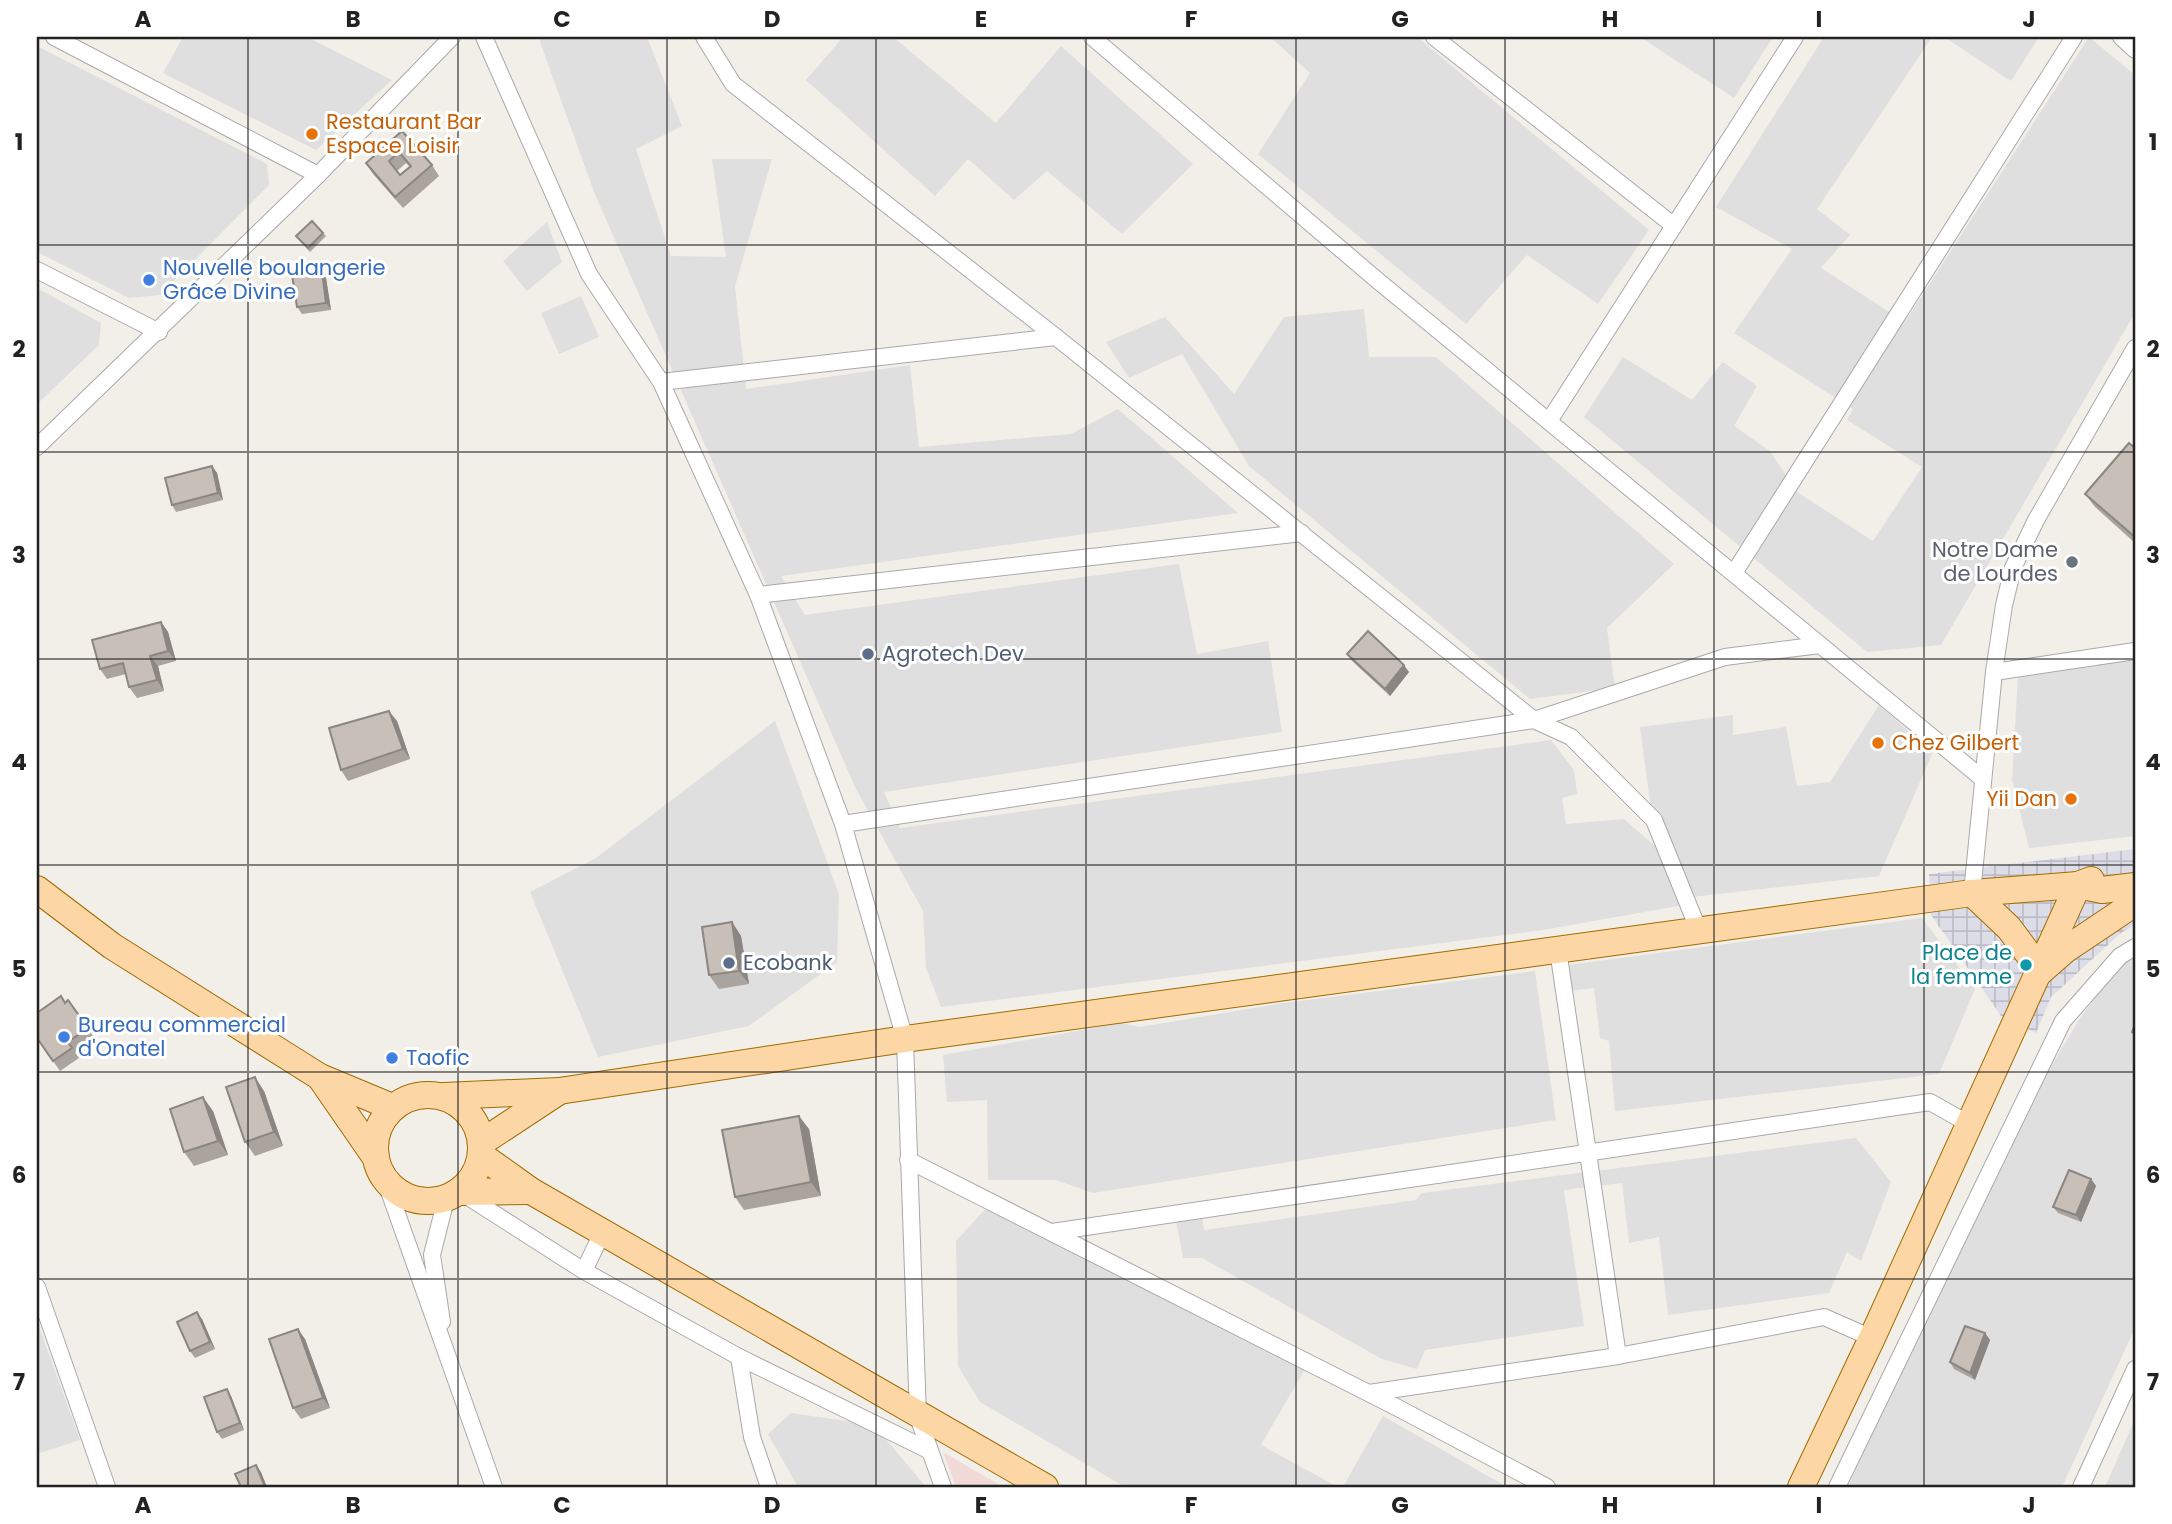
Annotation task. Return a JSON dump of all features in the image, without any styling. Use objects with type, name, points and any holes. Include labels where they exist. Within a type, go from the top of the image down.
[{"type":"main road","points":[[1801,1487],[1872,1338],[2005,1040],[2041,971],[2078,886],[2101,876],[2135,871]]},
{"type":"main road","points":[[380,1169],[375,1140],[381,1122],[393,1107],[408,1098],[426,1094],[444,1096],[559,1091],[905,1039],[1972,893],[2078,886],[2102,890],[2135,886]]},
{"type":"main road","points":[[37,889],[112,946],[320,1077],[393,1107]]},
{"type":"main road","points":[[1972,893],[2009,928],[2041,971]]},
{"type":"main road","points":[[2041,971],[2065,950],[2135,903]]},
{"type":"main road","points":[[320,1077],[398,1192],[414,1200],[432,1202],[453,1195],[531,1191]]},
{"type":"main road","points":[[453,1195],[474,1176],[482,1149],[559,1091]]},
{"type":"main road","points":[[444,1096],[470,1114],[482,1149],[531,1191],[918,1417],[1045,1487]]},
{"type":"street","points":[[54,37],[318,175]]},
{"type":"street","points":[[37,447],[159,332],[318,175],[452,37]]},
{"type":"street","points":[[484,37],[589,274],[661,382],[758,595],[843,824],[905,1039],[918,1417],[943,1487]]},
{"type":"street","points":[[704,37],[733,84],[1056,337],[1534,720],[1571,737],[1654,820],[1699,931]]},
{"type":"street","points":[[1092,37],[1549,421],[1983,779]]},
{"type":"street","points":[[1434,37],[1673,225]]},
{"type":"street","points":[[1549,421],[1795,37]]},
{"type":"street","points":[[1734,573],[2074,37]]},
{"type":"street","points":[[2121,37],[2135,50]]},
{"type":"street","points":[[37,270],[159,332]]},
{"type":"street","points":[[661,382],[1056,337]]},
{"type":"street","points":[[1972,893],[1994,673],[2004,605],[2013,568],[2036,520],[2135,348]]},
{"type":"street","points":[[758,595],[1302,533]]},
{"type":"street","points":[[843,824],[1534,720],[1725,657],[1820,645]]},
{"type":"street","points":[[1994,673],[2135,651]]},
{"type":"street","points":[[1837,1487],[2063,1021],[2119,956],[2135,947]]},
{"type":"street","points":[[1558,950],[1618,1356]]},
{"type":"street","points":[[1052,1233],[1930,1102],[1969,1124]]},
{"type":"street","points":[[908,1160],[1368,1393],[1547,1487]]},
{"type":"street","points":[[380,1169],[494,1487]]},
{"type":"street","points":[[449,1362],[432,1255],[453,1195],[739,1357],[930,1451]]},
{"type":"street","points":[[584,1271],[603,1231]]},
{"type":"street","points":[[37,1287],[107,1487]]},
{"type":"street","points":[[1368,1393],[1618,1356],[1824,1317],[1872,1338]]},
{"type":"street","points":[[739,1357],[752,1437],[769,1487]]},
{"type":"street","points":[[2081,1487],[2135,1369]]},
{"type":"shaded area","points":[[183,37],[307,37],[392,80],[316,150],[163,73]]},
{"type":"shaded area","points":[[541,37],[647,37],[682,126],[636,149],[671,256],[726,257],[712,159],[772,159],[735,286],[746,389],[910,365],[919,447],[1071,434],[1118,409],[1238,513],[781,576],[805,615],[1179,564],[1197,654],[1268,641],[1282,732],[884,792],[900,828],[1551,740],[1574,770],[1577,794],[1562,798],[1566,824],[1624,819],[1656,847],[1640,727],[1733,715],[1733,735],[1786,727],[1797,786],[1830,782],[1879,705],[1933,752],[1879,876],[1683,898],[1678,906],[1543,930],[941,1007],[926,968],[923,911],[856,789],[594,192],[540,42]]},
{"type":"shaded area","points":[[843,37],[893,37],[996,123],[1061,46],[1193,164],[1122,234],[1047,171],[1014,200],[968,159],[935,196],[806,80]]},
{"type":"shaded area","points":[[1270,37],[1417,37],[1649,230],[1598,304],[1527,255],[1466,324],[1258,154],[1310,73]]},
{"type":"shaded area","points":[[1640,37],[1773,37],[1734,98]]},
{"type":"shaded area","points":[[1824,37],[1932,37],[1817,209],[1850,235],[1821,268],[1905,322],[2089,37],[2135,75],[2135,313],[1941,645],[1867,652],[1584,417],[1623,357],[1692,400],[1723,362],[1757,386],[1734,426],[1770,451],[1797,492],[1873,541],[1922,467],[1847,420],[1853,409],[1734,333],[1792,249],[1716,207]]},
{"type":"shaded area","points":[[1944,37],[2039,37],[2011,81]]},
{"type":"shaded area","points":[[37,46],[267,164],[269,185],[160,295],[129,298],[37,252]]},
{"type":"shaded area","points":[[547,222],[562,262],[527,291],[503,261]]},
{"type":"shaded area","points":[[37,288],[101,323],[99,345],[37,404]]},
{"type":"shaded area","points":[[581,296],[599,337],[559,354],[541,313]]},
{"type":"shaded area","points":[[1364,309],[1369,357],[1436,357],[1674,564],[1607,628],[1615,688],[1530,699],[1249,466],[1182,354],[1129,378],[1106,342],[1165,317],[1234,394],[1284,317]]},
{"type":"shaded area","points":[[2135,658],[2135,836],[2029,848],[2012,780],[2018,675]]},
{"type":"shaded area","points":[[775,721],[839,894],[837,962],[749,1026],[598,1057],[530,892],[596,858]]},
{"type":"shaded area","name":"Place de la femme","points":[[2135,849],[2135,925],[2121,933],[2051,997],[2036,1033],[2001,1016],[1931,915],[1929,874]]},
{"type":"shaded area","points":[[1922,918],[1975,989],[1939,1074],[1615,1111],[1609,1041],[1600,1038],[1594,988],[1570,991],[1568,965]]},
{"type":"shaded area","points":[[2135,956],[2135,1328],[2062,1487],[1848,1487],[1911,1343],[2043,1080],[2080,1018],[2121,963]]},
{"type":"shaded area","points":[[1535,971],[1556,1120],[1093,1193],[1056,1180],[988,1180],[987,1100],[947,1102],[943,1055],[1121,1023],[1140,1027],[1284,1003]]},
{"type":"shaded area","points":[[1856,1138],[1891,1182],[1861,1261],[1847,1252],[1829,1293],[1668,1315],[1659,1237],[1629,1243],[1622,1183],[1564,1190],[1584,1326],[1425,1350],[1417,1369],[1382,1359],[1202,1258],[1183,1258],[1176,1220],[1202,1216],[1204,1230],[1416,1200],[1422,1193]]},
{"type":"shaded area","points":[[988,1206],[1305,1369],[1261,1445],[1338,1487],[1125,1487],[980,1402],[958,1366],[956,1241]]},
{"type":"shaded area","points":[[37,1321],[80,1440],[37,1454]]},
{"type":"shaded area","points":[[791,1413],[874,1425],[926,1487],[798,1487],[768,1434]]},
{"type":"shaded area","points":[[1383,1416],[1507,1487],[1343,1487]]},
{"type":"shaded area","points":[[2135,1419],[2135,1487],[2105,1487]]},
{"type":"shaded area","points":[[943,1452],[1003,1487],[956,1487]]},
{"type":"building","points":[[402,131],[432,165],[395,197],[366,163]],"holes":[[[399,152],[411,166],[400,175],[389,161]]]},
{"type":"building","points":[[312,221],[323,233],[308,248],[296,236]]},
{"type":"building","points":[[322,271],[326,303],[297,307],[292,275]]},
{"type":"building","points":[[2129,443],[2135,448],[2135,537],[2085,494]]},
{"type":"building","points":[[212,466],[218,493],[172,505],[165,478]]},
{"type":"building","points":[[161,622],[168,651],[150,656],[157,680],[129,687],[123,663],[100,669],[92,640]]},
{"type":"building","points":[[1368,631],[1404,665],[1385,689],[1347,654]]},
{"type":"building","points":[[389,711],[403,749],[341,770],[329,728]]},
{"type":"building","points":[[732,922],[739,971],[709,975],[702,927]]},
{"type":"building","points":[[61,996],[65,1003],[68,1000],[88,1028],[68,1042],[72,1048],[53,1061],[37,1038],[37,1013]]},
{"type":"building","points":[[255,1077],[274,1132],[245,1142],[226,1087]]},
{"type":"building","points":[[203,1097],[218,1141],[184,1152],[170,1109]]},
{"type":"building","points":[[799,1116],[811,1182],[735,1197],[722,1130]]},
{"type":"building","points":[[2069,1170],[2091,1179],[2076,1215],[2053,1207]]},
{"type":"building","points":[[197,1312],[210,1342],[190,1351],[177,1322]]},
{"type":"building","points":[[1965,1326],[1985,1333],[1970,1373],[1950,1362]]},
{"type":"building","points":[[298,1329],[323,1398],[293,1408],[269,1339]]},
{"type":"building","points":[[227,1389],[240,1423],[217,1432],[204,1397]]},
{"type":"building","points":[[256,1465],[265,1487],[241,1487],[235,1474]]},
{"type":"place","name":"Restaurant Bar Espace Loisir","points":[[312,134]]},
{"type":"place","name":"Nouvelle boulangerie Grâce Divine","points":[[149,280]]},
{"type":"place","name":"Notre Dame de Lourdes","points":[[2072,562]]},
{"type":"place","name":"Agrotech Dev","points":[[868,654]]},
{"type":"place","name":"Chez Gilbert","points":[[1878,743]]},
{"type":"place","name":"Yii Dan","points":[[2071,799]]},
{"type":"place","name":"Ecobank","points":[[729,963]]},
{"type":"place","name":"Place de la femme","points":[[2026,965]]},
{"type":"place","name":"Bureau commercial d'Onatel","points":[[64,1037]]},
{"type":"place","name":"Taofic","points":[[392,1058]]}]
